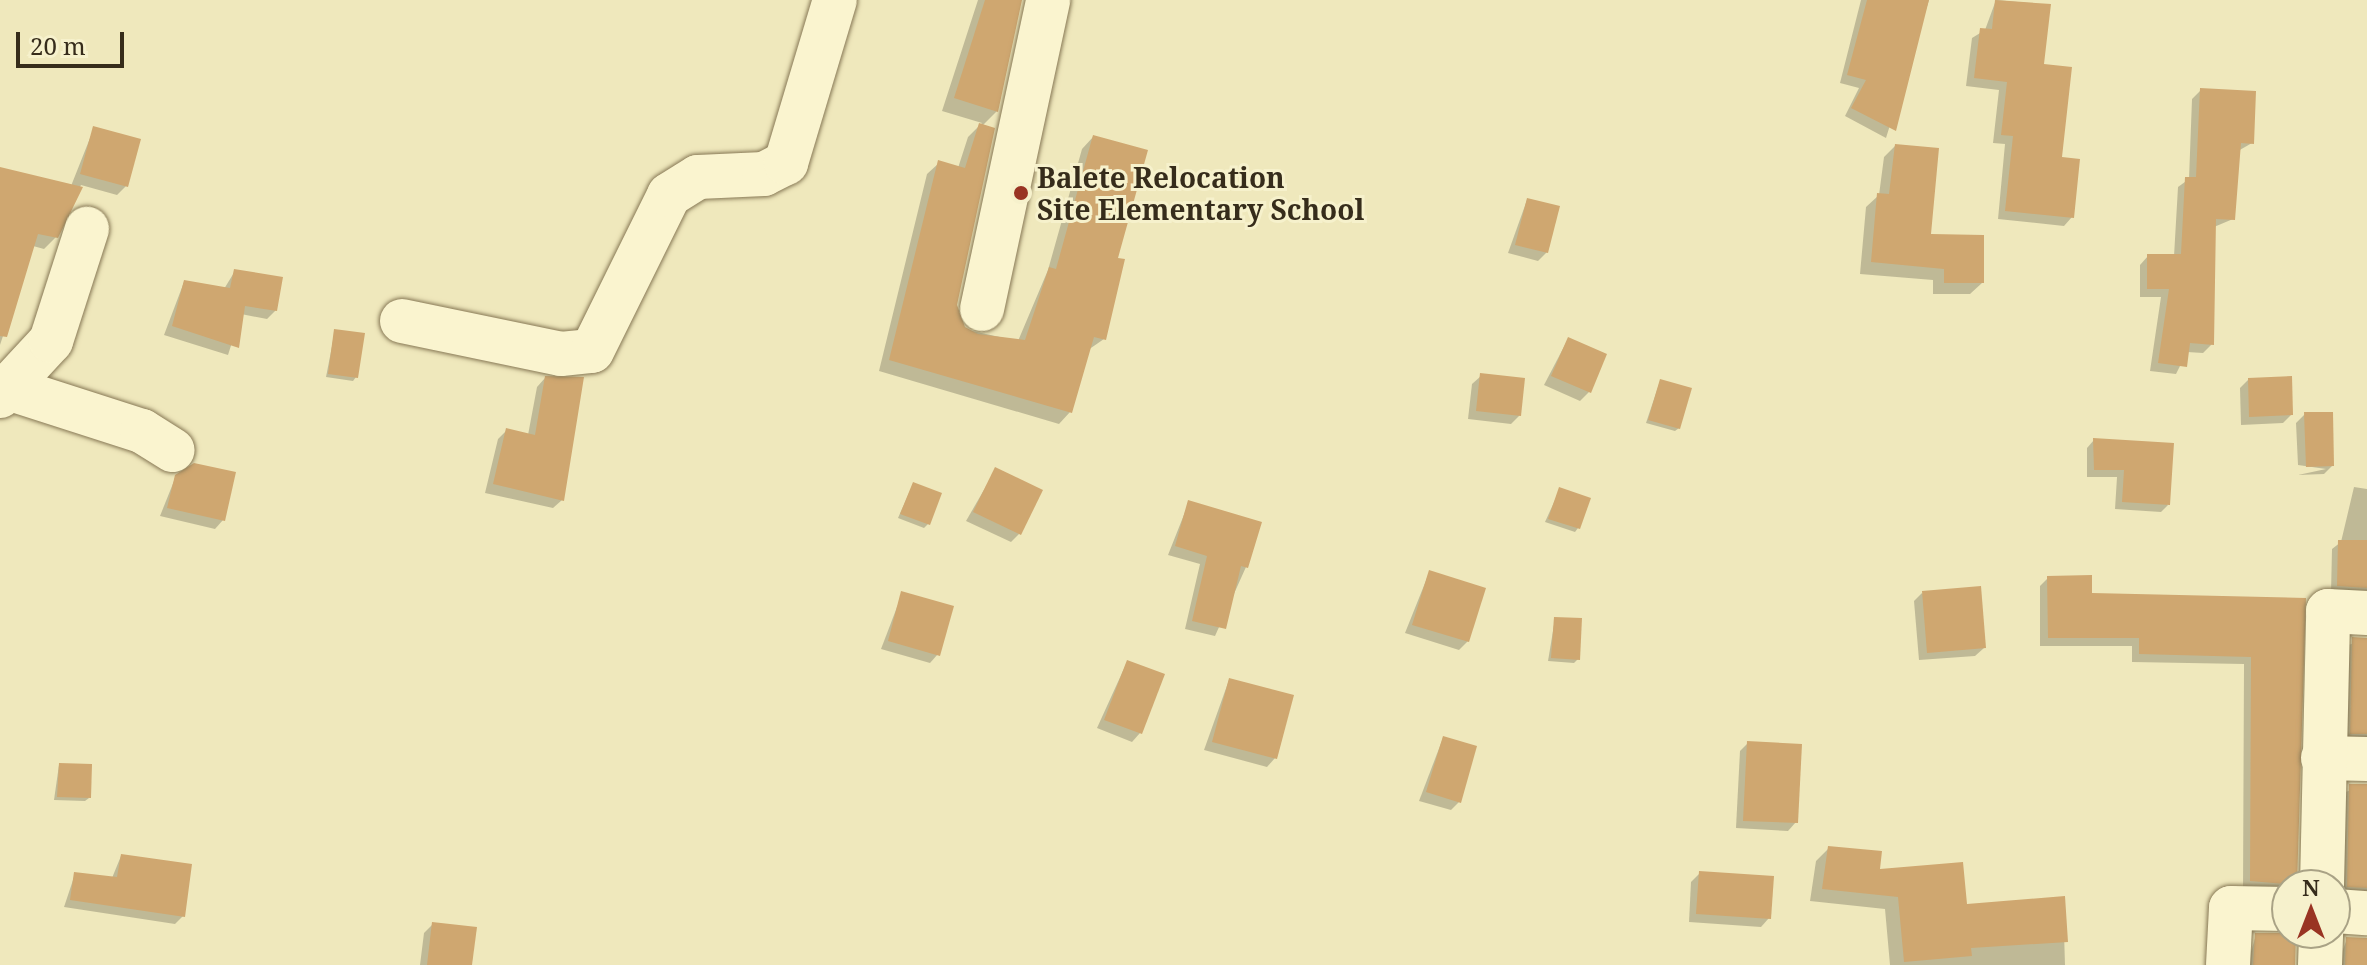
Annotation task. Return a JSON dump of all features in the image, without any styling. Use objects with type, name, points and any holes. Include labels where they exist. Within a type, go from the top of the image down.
[{"type":"street","points":[[402,321],[561,354],[592,351],[669,195],[698,177],[764,174],[786,163],[835,0]]},
{"type":"street","points":[[982,309],[1048,0]]},
{"type":"street","points":[[87,229],[51,341],[6,393],[142,431],[173,450]]},
{"type":"street","points":[[2322,869],[2328,611],[2367,613]]},
{"type":"street","points":[[2323,758],[2367,759]]},
{"type":"street","points":[[2228,965],[2231,908],[2271,909]]},
{"type":"building","points":[[985,0],[1022,0],[998,112],[954,98]]},
{"type":"building","points":[[1867,0],[1929,0],[1896,131],[1851,108],[1866,80],[1847,75]]},
{"type":"building","points":[[1995,0],[2051,4],[2044,64],[2072,67],[2062,157],[2080,159],[2074,218],[2005,211],[2013,136],[2001,135],[2007,82],[1974,78],[1980,28],[1992,29]]},
{"type":"building","points":[[2200,88],[2256,91],[2254,144],[2241,143],[2235,220],[2216,219],[2214,345],[2190,343],[2187,367],[2158,363],[2169,289],[2147,289],[2147,254],[2181,254],[2185,177],[2196,177]]},
{"type":"building","points":[[979,123],[995,128],[957,305],[965,327],[978,334],[1025,340],[1049,267],[1056,269],[1093,135],[1148,150],[1118,258],[1125,259],[1106,340],[1094,337],[1072,413],[889,360],[938,160],[965,168]]},
{"type":"building","points":[[93,126],[141,139],[128,187],[80,174]]},
{"type":"building","points":[[1895,144],[1939,148],[1931,234],[1984,235],[1984,283],[1944,283],[1944,269],[1871,262],[1877,193],[1889,194]]},
{"type":"building","points":[[0,167],[83,187],[58,238],[38,234],[7,337],[0,336]]},
{"type":"building","points":[[1527,198],[1560,206],[1548,253],[1515,245]]},
{"type":"building","points":[[234,269],[283,277],[277,311],[245,306],[239,348],[172,326],[184,280],[230,288]]},
{"type":"building","points":[[334,329],[365,333],[358,378],[328,374]]},
{"type":"building","points":[[1568,337],[1607,354],[1591,393],[1551,376]]},
{"type":"building","points":[[1480,373],[1525,378],[1521,416],[1476,411]]},
{"type":"building","points":[[545,376],[584,377],[564,501],[493,484],[506,428],[535,435]]},
{"type":"building","points":[[2292,376],[2293,415],[2249,417],[2248,378]]},
{"type":"building","points":[[1660,379],[1692,388],[1680,429],[1648,420]]},
{"type":"building","points":[[2304,412],[2333,412],[2334,466],[2306,467]]},
{"type":"building","points":[[2093,438],[2174,443],[2170,505],[2122,502],[2124,470],[2094,470]]},
{"type":"building","points":[[194,463],[236,472],[225,521],[167,508],[175,475]]},
{"type":"building","points":[[995,467],[1043,490],[1021,535],[973,512]]},
{"type":"building","points":[[913,482],[942,493],[930,525],[900,514]]},
{"type":"building","points":[[1559,487],[1591,498],[1580,529],[1548,519]]},
{"type":"building","points":[[1188,500],[1262,522],[1248,568],[1241,566],[1226,629],[1192,621],[1207,556],[1175,546]]},
{"type":"building","points":[[2338,540],[2367,540],[2367,588],[2337,586]]},
{"type":"building","points":[[1429,570],[1486,588],[1469,642],[1412,625]]},
{"type":"building","points":[[2092,575],[2092,593],[2306,598],[2298,869],[2271,869],[2271,883],[2250,881],[2251,657],[2139,654],[2139,638],[2048,638],[2047,576]]},
{"type":"building","points":[[1981,586],[1986,648],[1927,653],[1922,591]]},
{"type":"building","points":[[901,591],[954,606],[940,656],[888,641]]},
{"type":"building","points":[[1554,617],[1582,618],[1580,660],[1551,658]]},
{"type":"building","points":[[2352,637],[2367,638],[2367,734],[2350,734]]},
{"type":"building","points":[[1127,660],[1165,674],[1142,734],[1104,720]]},
{"type":"building","points":[[1229,678],[1294,695],[1277,759],[1212,742]]},
{"type":"building","points":[[1443,736],[1477,746],[1461,803],[1426,792]]},
{"type":"building","points":[[1747,741],[1802,744],[1798,823],[1743,821]]},
{"type":"building","points":[[59,763],[92,764],[91,798],[57,797]]},
{"type":"building","points":[[2349,784],[2367,784],[2367,888],[2351,887],[2351,869],[2347,869]]},
{"type":"building","points":[[1828,846],[1882,851],[1880,869],[1963,862],[1967,904],[2065,896],[2068,942],[1971,948],[1972,956],[1904,962],[1898,897],[1822,889]]},
{"type":"building","points":[[121,854],[192,864],[185,917],[70,900],[74,872],[117,877]]},
{"type":"building","points":[[1699,871],[1774,876],[1771,919],[1696,914]]},
{"type":"building","points":[[432,922],[477,927],[472,965],[427,965]]},
{"type":"building","points":[[2255,933],[2271,933],[2271,949],[2296,949],[2295,965],[2253,965]]},
{"type":"building","points":[[2351,937],[2367,938],[2367,965],[2345,965],[2346,949],[2351,949]]},
{"type":"place","name":"Balete Relocation Site Elementary School","points":[[1021,193]]}]
